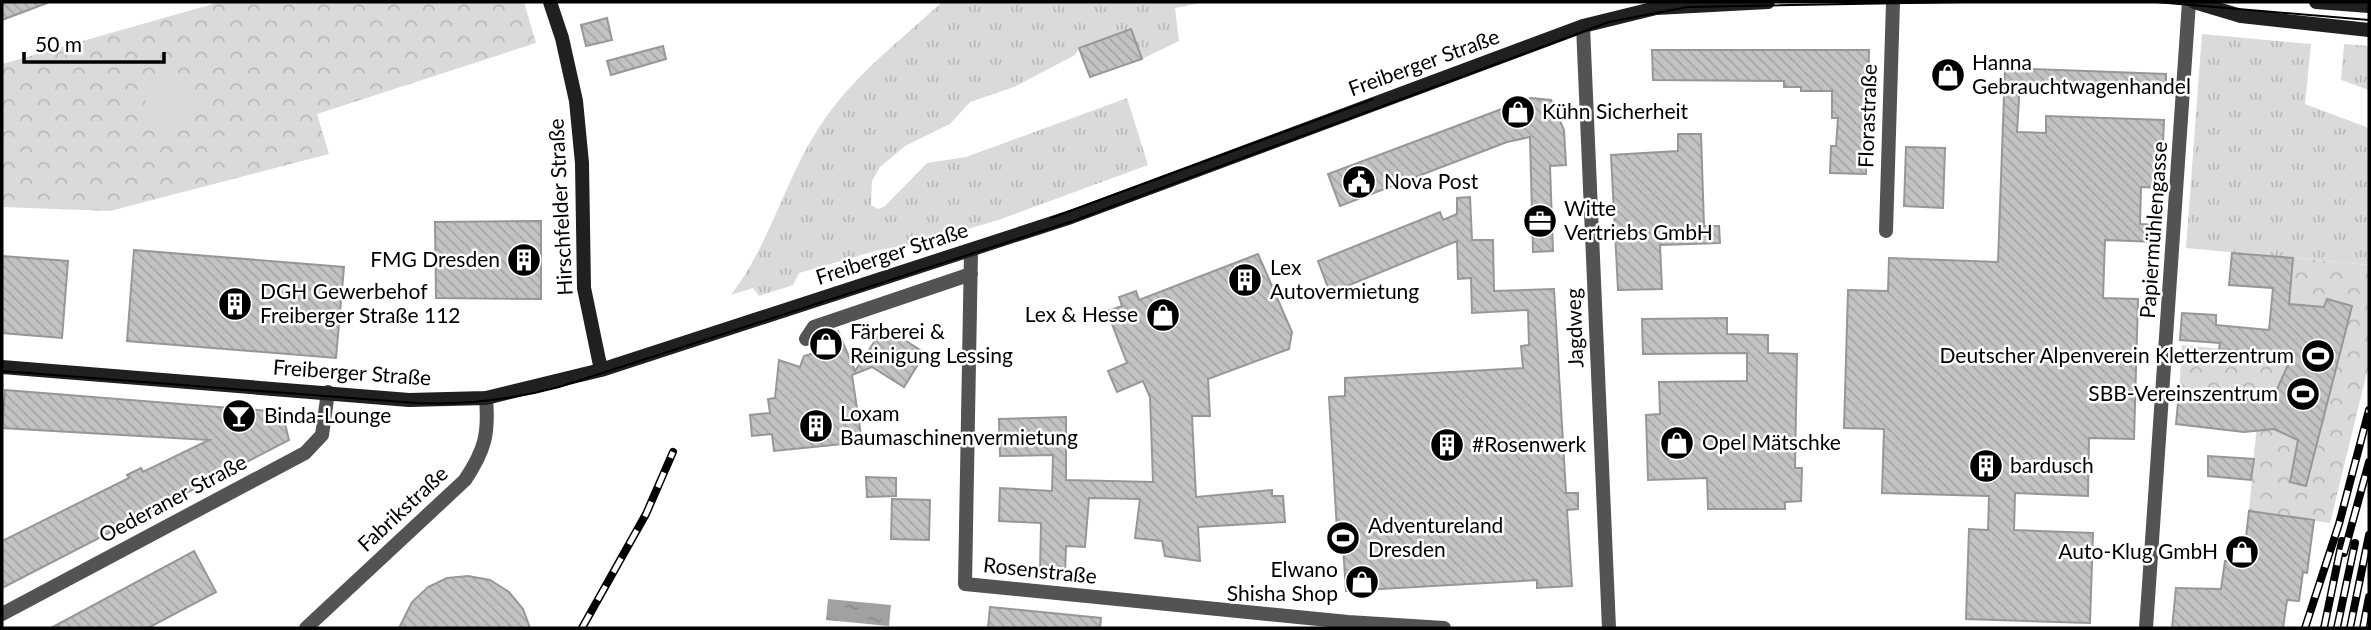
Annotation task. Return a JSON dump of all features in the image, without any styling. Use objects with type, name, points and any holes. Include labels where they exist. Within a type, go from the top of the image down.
[{"type":"street","name":"Hirschfelder Straße","points":[[550,2],[562,38],[576,101],[582,163],[584,288],[601,370]]},
{"type":"street","name":"Freiberger Straße","points":[[2,367],[409,400],[486,398],[601,370],[971,251],[1583,26],[1667,6],[1769,2]]},
{"type":"street","name":"Florastraße","points":[[1886,231],[1893,2]]},
{"type":"street","points":[[2192,2],[2241,16],[2369,30]]},
{"type":"street","name":"Papiermühlengasse","points":[[2146,628],[2192,2]]},
{"type":"street","points":[[2316,2],[2369,6]]},
{"type":"street","name":"Jagdweg","points":[[1583,26],[1609,628]]},
{"type":"street","name":"Rosenstraße","points":[[971,251],[965,584],[1338,621],[1444,628]]},
{"type":"street","points":[[806,339],[814,327],[971,274]]},
{"type":"street","name":"Oederaner Straße","points":[[2,614],[305,453],[322,435],[328,392]]},
{"type":"street","name":"Fabrikstraße","points":[[306,628],[465,480],[480,458],[488,432],[486,398]]},
{"type":"green space","points":[[220,2],[524,2],[536,43],[317,114],[329,154],[110,211],[2,207],[2,64]]},
{"type":"green space","points":[[942,2],[1205,2],[1175,8],[1179,41],[1142,59],[1131,30],[1079,48],[1075,55],[1014,87],[970,102],[950,124],[905,146],[880,167],[872,181],[871,205],[878,209],[885,206],[927,163],[966,157],[1127,98],[1148,165],[1001,219],[919,244],[879,250],[799,273],[793,285],[759,296],[753,288],[731,295],[767,234],[806,149],[831,110],[876,61]]},
{"type":"green space","points":[[2202,34],[2311,44],[2305,104],[2369,128],[2369,265],[2186,248]]},
{"type":"green space","points":[[2344,44],[2369,46],[2369,90],[2341,80]]},
{"type":"green space","points":[[175,71],[189,86],[189,107],[178,126],[159,136],[146,126],[144,118],[148,91],[159,77]]},
{"type":"green space","points":[[2293,258],[2369,265],[2369,364],[2330,523],[2249,511],[2259,400],[2179,392],[2182,345],[2283,355]]},
{"type":"water","points":[[828,599],[891,605],[889,626],[826,620]]},
{"type":"building","points":[[2,2],[47,2],[47,3],[2,20]]},
{"type":"building","points":[[607,18],[612,40],[586,46],[581,25]]},
{"type":"building","points":[[1131,29],[1142,59],[1090,77],[1079,48]]},
{"type":"building","points":[[663,46],[666,59],[611,75],[607,61]]},
{"type":"building","points":[[1652,50],[1869,50],[1866,174],[1830,173],[1831,146],[1836,146],[1838,118],[1832,118],[1832,91],[1801,91],[1801,87],[1784,87],[1784,81],[1653,80]]},
{"type":"building","name":"bardusch","points":[[2005,68],[2166,74],[2166,89],[2020,83],[2017,132],[2046,133],[2046,116],[2164,120],[2161,188],[2141,187],[2140,224],[2158,225],[2157,242],[2105,240],[2103,298],[2138,299],[2134,439],[2089,438],[2088,496],[2015,493],[2014,530],[2093,533],[2090,623],[1966,619],[1969,529],[1988,530],[1989,496],[1882,493],[1884,429],[1844,428],[1848,290],[1888,291],[1889,258],[1998,262]]},
{"type":"building","points":[[1531,98],[1551,100],[1564,130],[1566,165],[1550,166],[1553,251],[1533,252],[1530,137],[1507,142],[1340,206],[1328,174]]},
{"type":"building","points":[[1678,134],[1701,134],[1704,226],[1719,226],[1720,243],[1660,245],[1662,289],[1618,290],[1611,155],[1678,151]]},
{"type":"building","points":[[1906,147],[1945,148],[1943,208],[1904,206]]},
{"type":"building","name":"#Rosenwerk","points":[[1470,197],[1472,240],[1493,240],[1494,291],[1554,289],[1566,493],[1578,493],[1578,509],[1567,510],[1572,586],[1537,588],[1537,580],[1346,591],[1343,546],[1338,546],[1329,397],[1345,396],[1345,378],[1523,368],[1521,346],[1529,345],[1528,310],[1472,313],[1471,278],[1458,279],[1457,241],[1330,293],[1318,261],[1440,212],[1443,220],[1457,214],[1457,198]]},
{"type":"building","points":[[541,221],[541,299],[436,298],[435,222]]},
{"type":"building","name":"DGH Gewerbehof Freiberger Straße 112","points":[[134,250],[344,267],[336,358],[127,341]]},
{"type":"building","points":[[2232,253],[2293,258],[2289,304],[2324,307],[2327,299],[2352,306],[2306,486],[2290,482],[2298,440],[2274,429],[2244,432],[2176,424],[2179,392],[2253,399],[2273,398],[2292,356],[2219,349],[2220,343],[2180,340],[2182,313],[2216,315],[2216,325],[2269,330],[2273,288],[2229,285]]},
{"type":"building","points":[[1258,254],[1292,332],[1289,349],[1208,379],[1210,416],[1192,416],[1196,497],[1272,490],[1272,496],[1283,496],[1285,522],[1198,527],[1200,561],[1165,556],[1162,541],[1135,538],[1140,499],[1089,498],[1085,547],[1066,546],[1065,575],[1040,574],[1041,523],[999,521],[1000,488],[1052,491],[1053,455],[1000,456],[999,419],[1066,417],[1066,480],[1153,482],[1150,397],[1143,381],[1117,392],[1108,371],[1127,363],[1107,311],[1122,306],[1119,297],[1136,291],[1139,300]]},
{"type":"building","points":[[2,256],[68,261],[62,338],[2,333]]},
{"type":"building","points":[[1727,318],[1727,334],[1768,335],[1768,353],[1797,354],[1795,468],[1802,468],[1801,501],[1785,502],[1785,509],[1708,509],[1707,478],[1648,480],[1646,415],[1660,414],[1659,382],[1747,381],[1747,353],[1643,354],[1642,319]]},
{"type":"building","points":[[884,327],[925,353],[904,387],[872,367],[852,375],[862,442],[774,451],[772,434],[752,436],[750,415],[770,413],[768,399],[775,398],[779,360],[800,367],[804,356],[818,352],[815,343],[818,339],[838,331],[855,371]]},
{"type":"building","points":[[5,390],[282,412],[289,440],[2,588],[2,541],[129,478],[127,475],[141,468],[143,472],[209,440],[2,428]]},
{"type":"building","points":[[2208,456],[2254,459],[2251,480],[2208,476]]},
{"type":"building","points":[[866,477],[896,478],[896,496],[867,497]]},
{"type":"building","points":[[892,499],[930,500],[929,540],[891,539]]},
{"type":"building","points":[[2249,511],[2314,520],[2307,573],[2303,572],[2299,601],[2287,600],[2283,628],[2172,628],[2176,588],[2221,589],[2225,561],[2243,564]]},
{"type":"building","points":[[194,551],[216,592],[148,628],[51,628]]},
{"type":"building","points":[[468,576],[490,580],[509,592],[523,609],[530,628],[399,628],[412,602],[428,587],[447,578]]},
{"type":"building","points":[[990,607],[1101,618],[1100,628],[988,628]]},
{"type":"tram line","points":[[2,371],[416,403],[488,401],[523,395],[559,387],[1073,221],[1609,22],[1688,7],[1964,2]]},
{"type":"tram line","points":[[2156,2],[2369,20]]},
{"type":"tram line","points":[[1051,218],[1373,99]]},
{"type":"railway","points":[[2305,628],[2339,524],[2369,410]]},
{"type":"railway","points":[[582,628],[646,514],[673,452]]},
{"type":"railway","points":[[2344,553],[2369,462]]},
{"type":"railway","points":[[2350,628],[2369,535]]},
{"type":"railway","points":[[2324,628],[2342,541]]},
{"type":"railway","points":[[2337,628],[2355,543]]},
{"type":"railway","points":[[2363,628],[2369,597]]},
{"type":"place","name":"Hanna Gebrauchtwagenhandel","points":[[1948,75]]},
{"type":"place","name":"Kühn Sicherheit","points":[[1518,112]]},
{"type":"place","name":"Nova Post","points":[[1359,182]]},
{"type":"place","name":"Witte Vertriebs GmbH","points":[[1540,221]]},
{"type":"place","name":"FMG Dresden","points":[[524,260]]},
{"type":"place","name":"Lex Autovermietung","points":[[1245,280]]},
{"type":"place","name":"DGH Gewerbehof Freiberger Straße 112","points":[[235,304]]},
{"type":"place","name":"Lex & Hesse","points":[[1163,315]]},
{"type":"place","name":"Färberei & Reinigung Lessing","points":[[826,344]]},
{"type":"place","name":"Deutscher Alpenverein Kletterzentrum","points":[[2318,356]]},
{"type":"place","name":"SBB-Vereinszentrum","points":[[2303,394]]},
{"type":"place","name":"Binda-Lounge","points":[[239,416]]},
{"type":"place","name":"Loxam Baumaschinenvermietung","points":[[816,426]]},
{"type":"place","name":"Opel Mätschke","points":[[1677,443]]},
{"type":"place","name":"#Rosenwerk","points":[[1447,445]]},
{"type":"place","name":"bardusch","points":[[1986,466]]},
{"type":"place","name":"Adventureland Dresden","points":[[1343,538]]},
{"type":"place","name":"Auto-Klug GmbH","points":[[2242,552]]},
{"type":"place","name":"Elwano Shisha Shop","points":[[1362,582]]}]
